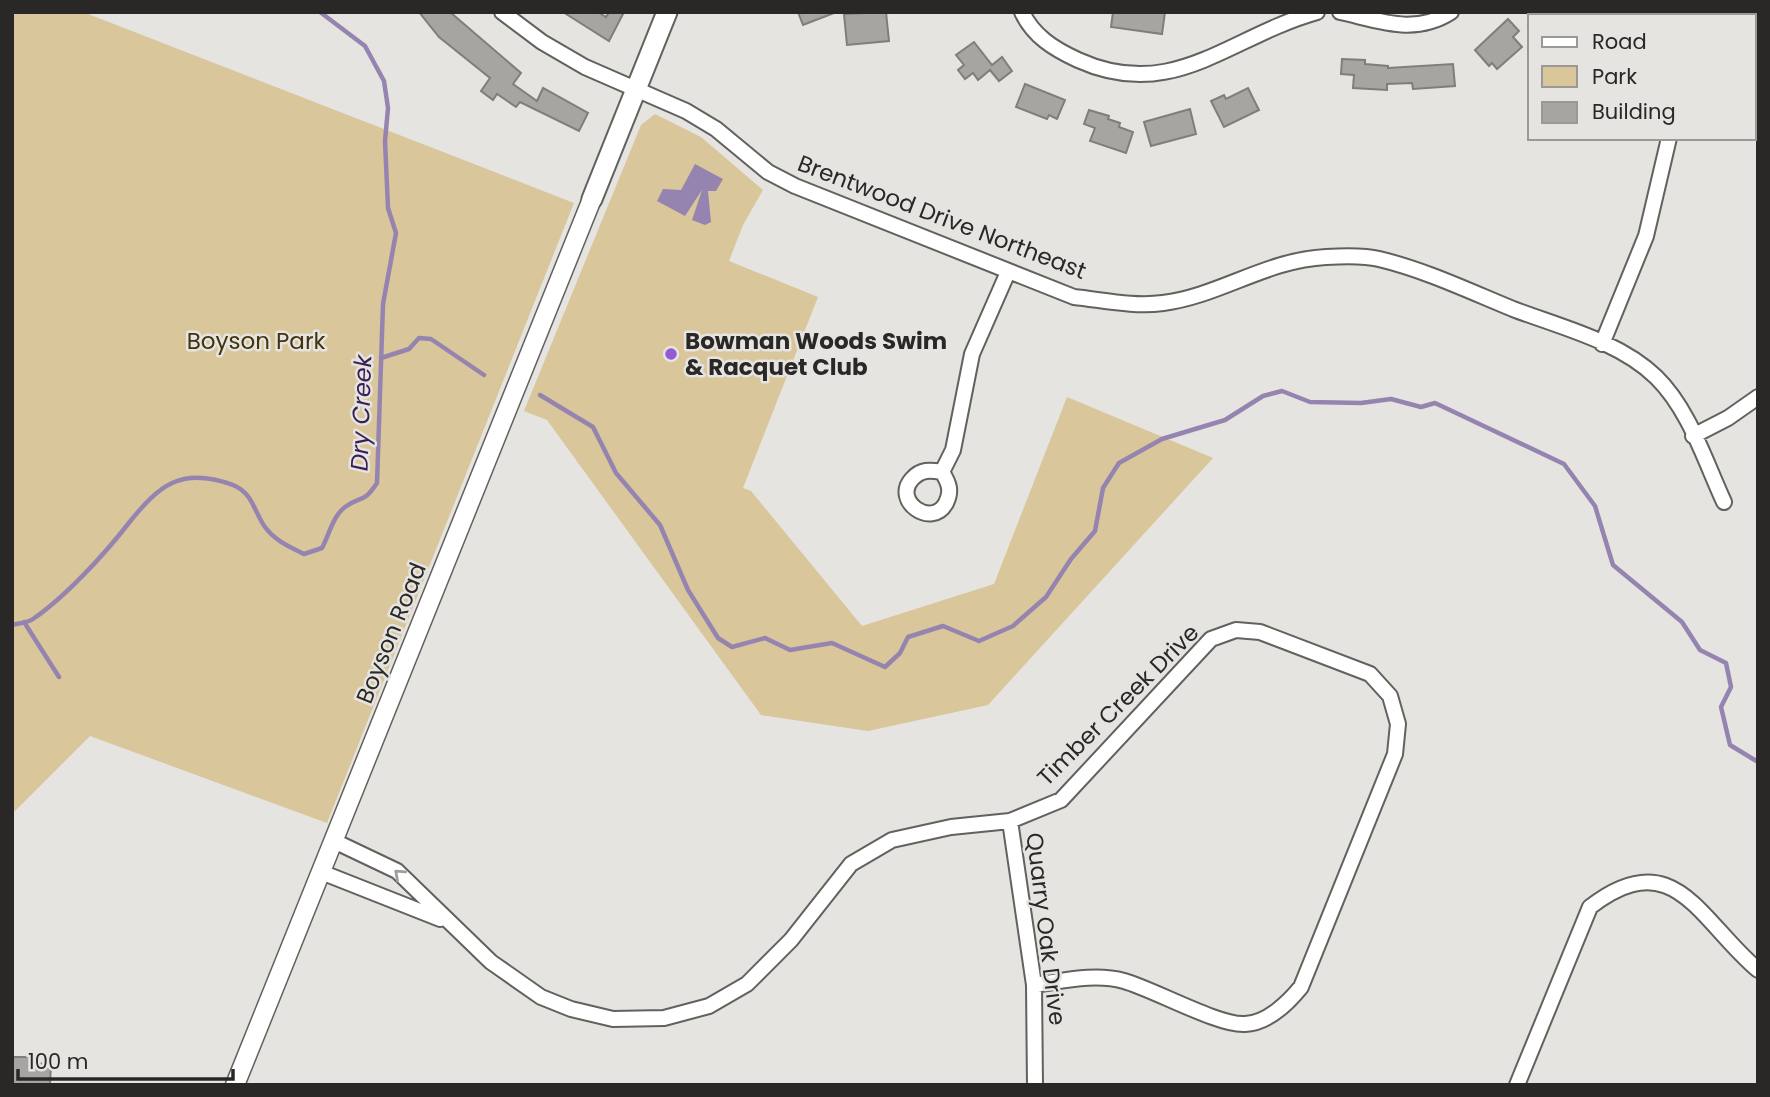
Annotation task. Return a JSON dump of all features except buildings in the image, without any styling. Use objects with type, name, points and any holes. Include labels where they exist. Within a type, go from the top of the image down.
[{"type":"main road","points":[[592,199],[667,12]]},
{"type":"street","name":"Brentwood Drive Northeast","points":[[502,12],[564,55],[686,111],[716,129],[743,154],[794,186],[1074,297],[1121,303],[1164,303],[1216,288],[1264,268],[1325,257],[1376,258],[1417,270],[1602,344],[1636,360],[1657,378],[1675,402],[1724,502]]},
{"type":"street","points":[[1022,12],[1029,27],[1057,51],[1100,70],[1132,76],[1174,72],[1292,19],[1317,12]]},
{"type":"street","points":[[1340,12],[1384,24],[1415,24],[1451,12]]},
{"type":"street","points":[[1602,344],[1646,236],[1669,140]]},
{"type":"street","name":"Boyson Road","points":[[235,1085],[592,199]]},
{"type":"street","points":[[942,472],[953,450],[972,354],[1008,272]]},
{"type":"street","points":[[1693,436],[1728,418],[1758,397]]},
{"type":"street","name":"Timber Creek Drive","points":[[334,841],[397,871],[447,922],[519,985],[541,997],[571,1009],[613,1019],[664,1018],[709,1006],[747,984],[792,940],[851,864],[892,841],[951,827],[1010,821],[1061,800],[1211,639],[1236,630],[1260,632],[1370,674],[1390,696],[1398,724],[1395,754],[1301,987],[1286,1005],[1245,1024],[1223,1019],[1123,980],[1091,977],[1034,985]]},
{"type":"street","name":"Quarry Oak Drive","points":[[1010,821],[1034,985],[1035,1085]]},
{"type":"street","name":"Timber Creek Drive","points":[[321,872],[447,922]]},
{"type":"street","points":[[1517,1085],[1590,907],[1614,888],[1644,881],[1678,890],[1758,970]]},
{"type":"green space","name":"Boyson Park","points":[[12,12],[83,12],[574,203],[327,823],[90,736],[12,814]]},
{"type":"green space","points":[[655,114],[701,137],[763,190],[743,225],[729,261],[818,297],[743,488],[751,491],[862,626],[994,584],[1067,397],[1213,458],[988,705],[868,731],[761,715],[547,420],[524,411],[641,125]]},
{"type":"shaded area","points":[[695,164],[723,179],[716,191],[708,191],[711,222],[705,225],[692,220],[702,190],[685,216],[657,201],[663,189],[681,190]]},
{"type":"waterway","name":"Dry Creek","points":[[12,625],[31,620],[58,599],[96,562],[139,510],[173,483],[199,478],[240,488],[269,532],[304,554],[322,548],[334,520],[341,511],[365,497],[377,483],[383,304],[396,233],[388,208],[385,141],[388,108],[384,81],[365,46],[320,12]]},
{"type":"waterway","points":[[381,358],[409,349],[419,338],[431,339],[484,375]]},
{"type":"waterway","points":[[540,395],[593,427],[616,473],[660,525],[688,590],[718,638],[732,647],[765,638],[790,650],[832,643],[885,667],[900,653],[908,637],[943,626],[979,641],[1013,626],[1046,597],[1071,559],[1095,531],[1103,488],[1119,463],[1162,439],[1225,420],[1263,396],[1282,391],[1310,402],[1361,403],[1391,399],[1421,407],[1435,403],[1564,464],[1595,506],[1613,565],[1682,622],[1700,650],[1726,663],[1731,687],[1721,707],[1730,745],[1758,762]]},
{"type":"waterway","points":[[24,622],[59,677]]},
{"type":"place","name":"Bowman Woods Swim & Racquet Club","points":[[671,354]]}]
